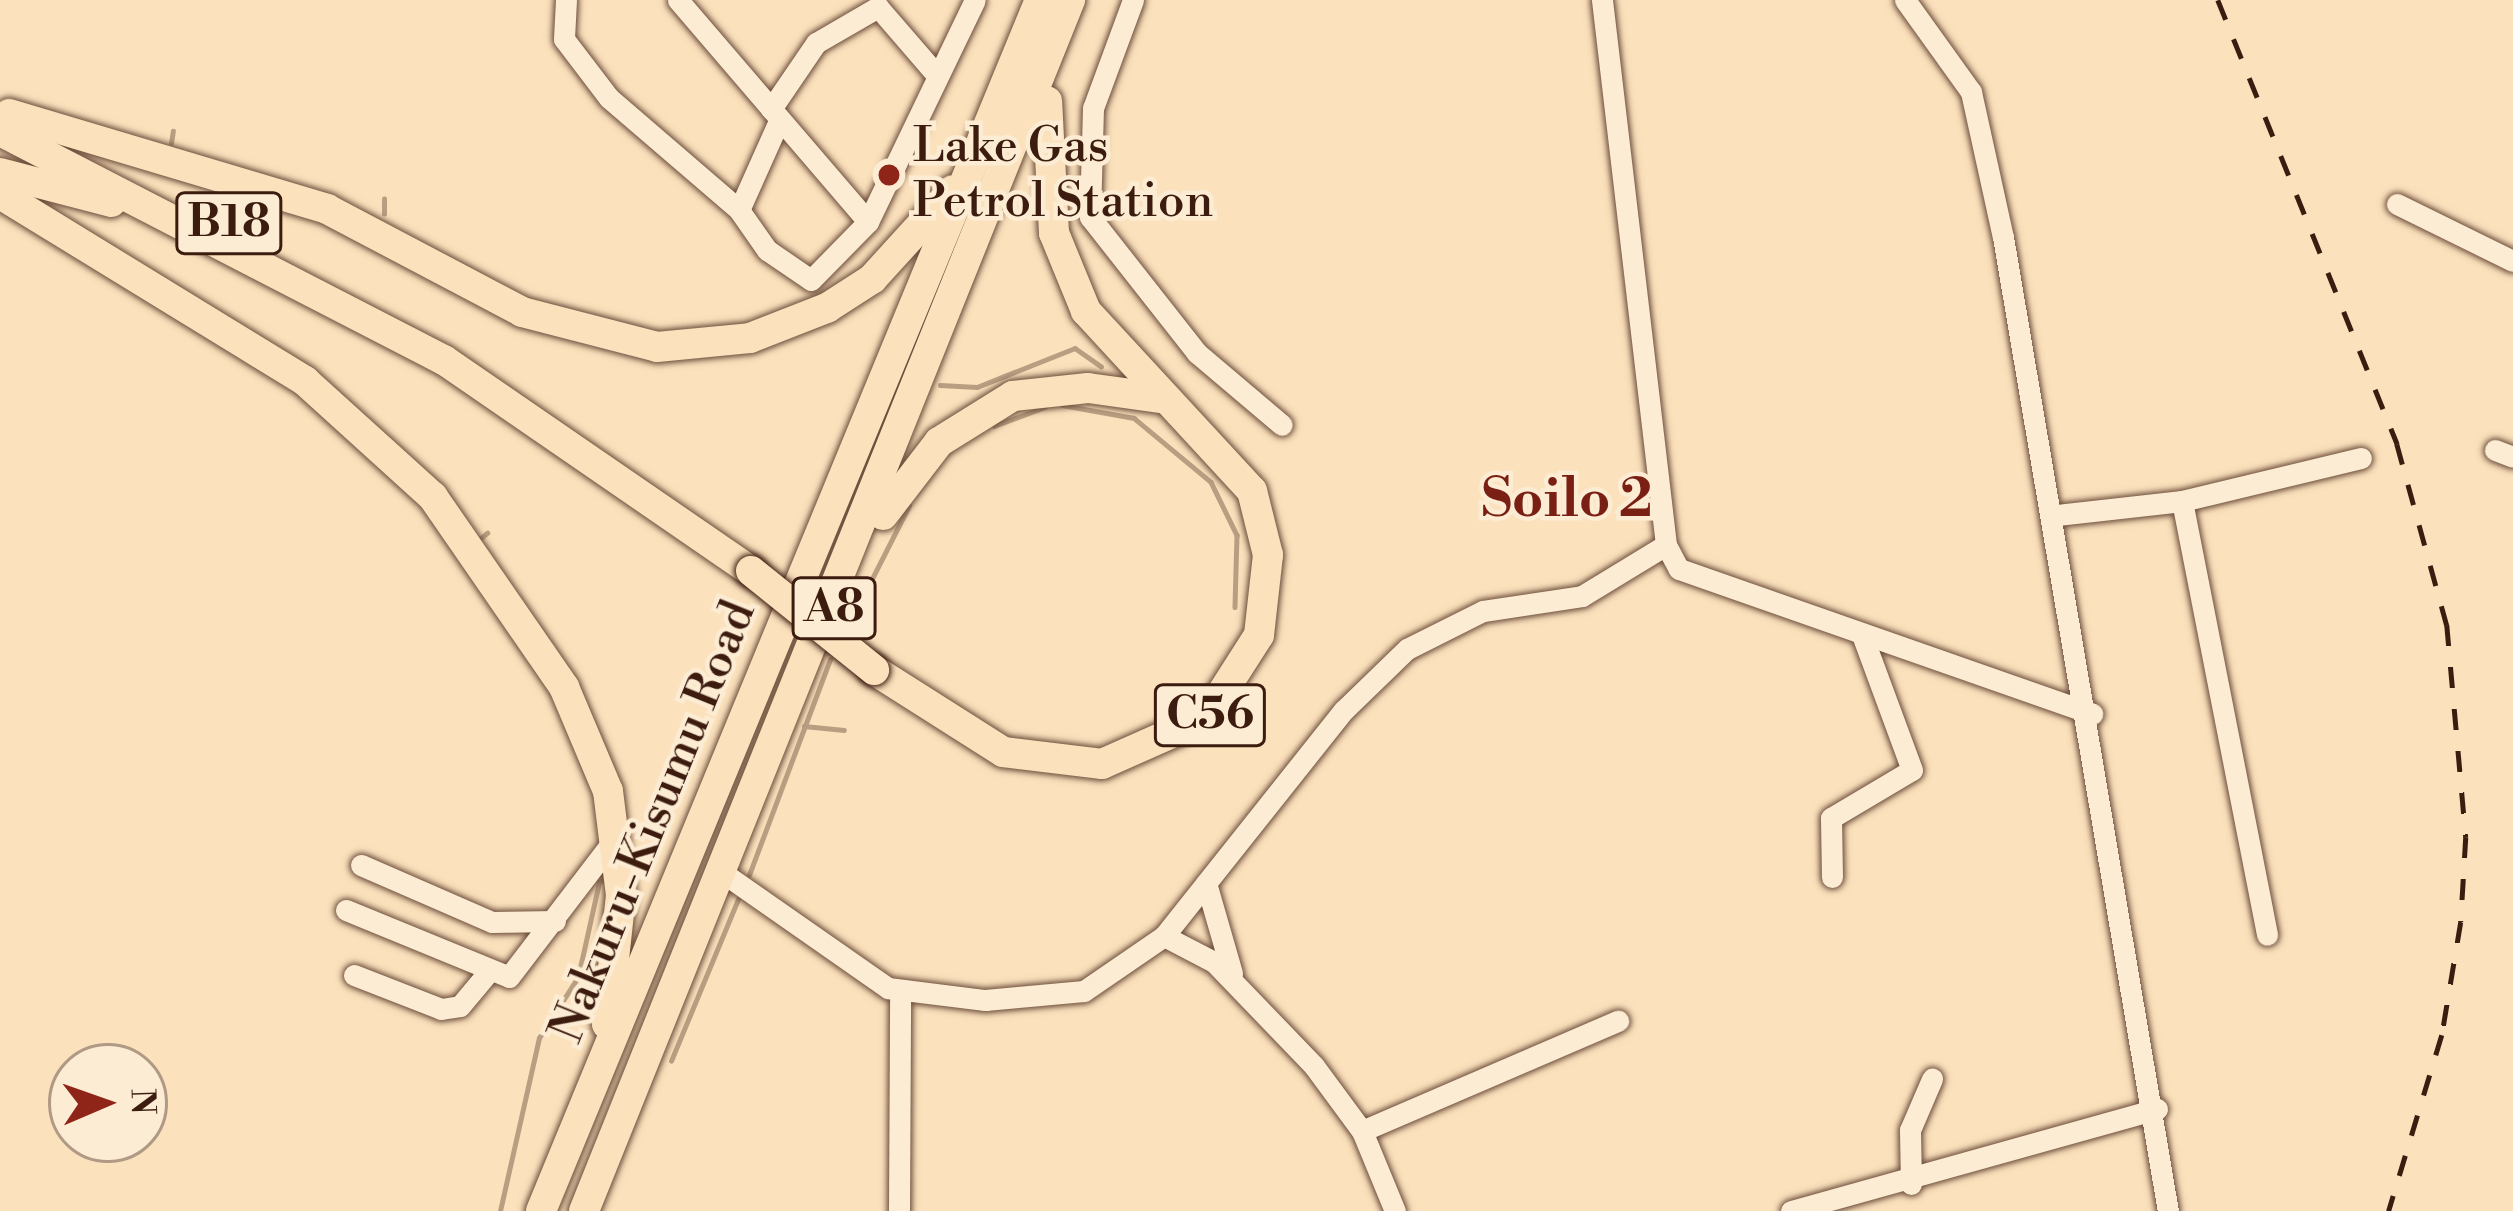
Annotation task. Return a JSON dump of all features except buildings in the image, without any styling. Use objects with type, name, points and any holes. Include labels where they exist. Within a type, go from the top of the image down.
[{"type":"highway","name":"Nakuru-Kisumu Road","points":[[541,1211],[1040,0]]},
{"type":"highway","name":"Nakuru-Kisumu Road","points":[[584,1211],[726,874],[1048,75],[1070,0]]},
{"type":"highway","points":[[1048,75],[1049,205],[1061,258],[1103,336],[1161,398]]},
{"type":"highway","points":[[3,118],[327,209],[564,329],[680,348],[790,326],[851,295],[976,162]]},
{"type":"highway","name":"B18","points":[[3,118],[192,226],[444,360]]},
{"type":"highway","name":"B18","points":[[3,118],[262,240],[751,571],[874,670]]},
{"type":"highway","points":[[0,173],[192,226]]},
{"type":"highway","points":[[0,194],[248,342],[388,447],[564,687],[616,837],[620,939],[590,1094]]},
{"type":"highway","points":[[861,540],[927,455],[992,405],[1061,388],[1161,398]]},
{"type":"highway","name":"C56","points":[[874,670],[979,740],[1049,763],[1143,755],[1206,718],[1259,635],[1265,534],[1240,470],[1161,398]]},
{"type":"street","points":[[566,0],[564,39],[609,98],[739,210],[804,280],[868,222],[935,73],[975,0]]},
{"type":"street","points":[[679,0],[868,222]]},
{"type":"street","points":[[1133,0],[1093,108],[1090,217],[1197,353],[1282,425]]},
{"type":"street","points":[[1602,0],[1666,545],[1704,583],[2092,714]]},
{"type":"street","points":[[1905,0],[1970,92],[2092,714],[2157,1109],[2168,1211]]},
{"type":"street","points":[[739,210],[775,116],[816,43],[878,7],[935,73]]},
{"type":"street","points":[[2397,204],[2513,262]]},
{"type":"street","points":[[2056,515],[2182,501],[2361,458]]},
{"type":"street","points":[[2182,501],[2267,935]]},
{"type":"street","points":[[726,874],[845,968],[900,992],[1058,997],[1106,981],[1164,936],[1407,649],[1483,610],[1582,596],[1666,545]]},
{"type":"street","points":[[1832,877],[1831,818],[1912,770],[1862,635]]},
{"type":"street","points":[[346,910],[392,926],[486,975],[524,969],[616,837]]},
{"type":"street","points":[[361,866],[492,922],[555,921]]},
{"type":"street","points":[[1206,883],[1238,983]]},
{"type":"street","points":[[392,926],[409,886]]},
{"type":"street","points":[[1164,936],[1238,983],[1362,1131],[1395,1211]]},
{"type":"street","points":[[354,975],[441,1010],[460,1006],[486,975]]},
{"type":"street","points":[[899,1211],[900,992]]},
{"type":"street","points":[[1362,1131],[1618,1021]]},
{"type":"street","points":[[1911,1184],[1910,1130],[1932,1079]]},
{"type":"street","points":[[1791,1211],[1911,1184],[2157,1109]]},
{"type":"waterway","points":[[171,143],[173,131]]},
{"type":"waterway","points":[[384,199],[384,214]]},
{"type":"waterway","points":[[940,385],[977,387],[1075,348],[1101,366]]},
{"type":"waterway","points":[[1062,405],[1134,418],[1211,482],[1237,535],[1235,607]]},
{"type":"waterway","points":[[994,426],[1045,407]]},
{"type":"waterway","points":[[847,628],[909,506]]},
{"type":"waterway","points":[[481,538],[487,533]]},
{"type":"waterway","points":[[749,875],[830,660]]},
{"type":"waterway","points":[[804,726],[844,730]]},
{"type":"waterway","points":[[634,872],[647,870]]},
{"type":"waterway","points":[[500,1211],[539,1038],[578,977],[599,882],[609,878]]},
{"type":"waterway","points":[[671,1061],[738,899]]},
{"type":"railway","points":[[2218,0],[2397,444],[2447,625],[2466,837],[2461,922],[2442,1035],[2389,1211]]},
{"type":"place","name":"Lake Gas Petrol Station","points":[[889,175]]},
{"type":"district","name":"Soilo 2","points":[[1567,500]]}]
